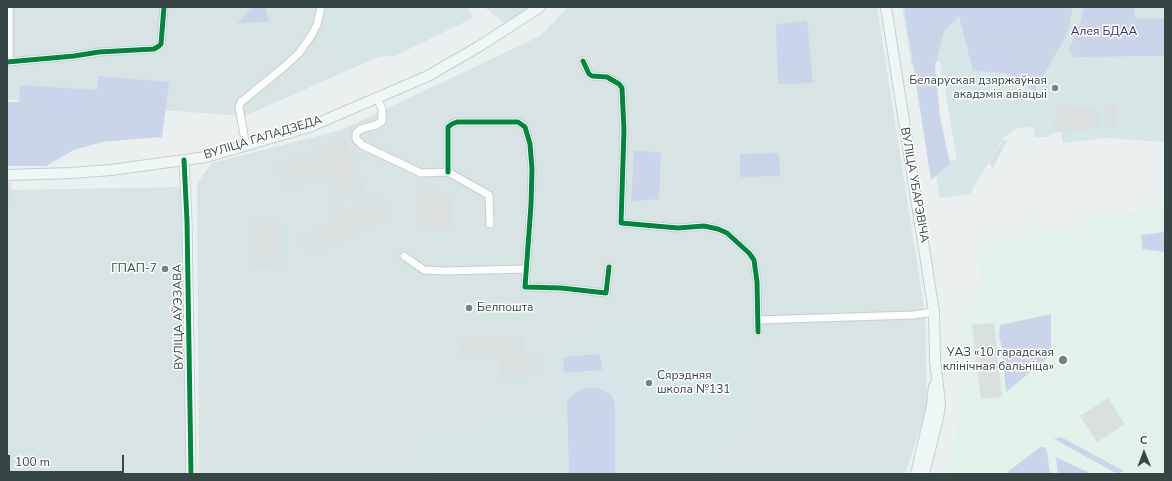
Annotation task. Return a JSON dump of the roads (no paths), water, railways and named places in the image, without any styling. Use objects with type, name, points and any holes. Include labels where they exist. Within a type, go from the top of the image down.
[{"type":"main road","name":"ВУЛІЦА ГАЛАДЗЕДА","points":[[7,175],[111,170],[206,157],[309,127],[428,76],[478,47],[540,7]]},
{"type":"main road","name":"ВУЛІЦА УБАРЭВІЧА","points":[[886,7],[934,312],[935,364],[932,406],[916,474]]},
{"type":"main road","name":"ВУЛІЦА УБАРЭВІЧА","points":[[924,474],[940,404],[935,364]]},
{"type":"street","points":[[10,7],[8,62],[99,52],[154,49],[161,44],[164,7]]},
{"type":"street","points":[[246,146],[239,107],[241,102],[299,53],[317,24],[322,7]]},
{"type":"street","points":[[583,61],[589,74],[592,76],[607,77],[619,84],[622,88],[624,130],[621,223],[678,228],[704,226],[718,229],[727,233],[749,253],[754,260],[757,282],[758,332]]},
{"type":"street","points":[[377,98],[382,109],[382,121],[376,126],[361,129],[356,133],[356,139],[362,145],[421,173],[448,172],[489,195],[490,224]]},
{"type":"street","points":[[448,172],[448,128],[457,122],[518,122],[525,127],[530,144],[532,169],[525,287],[561,288],[606,293],[609,267]]},
{"type":"street","name":"ВУЛІЦА АЎЭЗАВА","points":[[184,160],[187,228],[191,474]]},
{"type":"street","points":[[404,256],[424,270],[445,271],[526,269]]},
{"type":"street","points":[[757,320],[913,315],[934,312]]},
{"type":"place","name":"Беларуская дзяржаўная акадэмія авіацыі","points":[[1055,88]]},
{"type":"place","name":"ГПАП-7","points":[[165,269]]},
{"type":"place","name":"Белпошта","points":[[469,308]]},
{"type":"place","name":"УАЗ «10 гарадская клінічная бальніца»","points":[[1063,360]]},
{"type":"place","name":"Сярэдняя школа №131","points":[[649,383]]},
{"type":"park label","name":"Алея БДАА","points":[[1104,32]]}]
